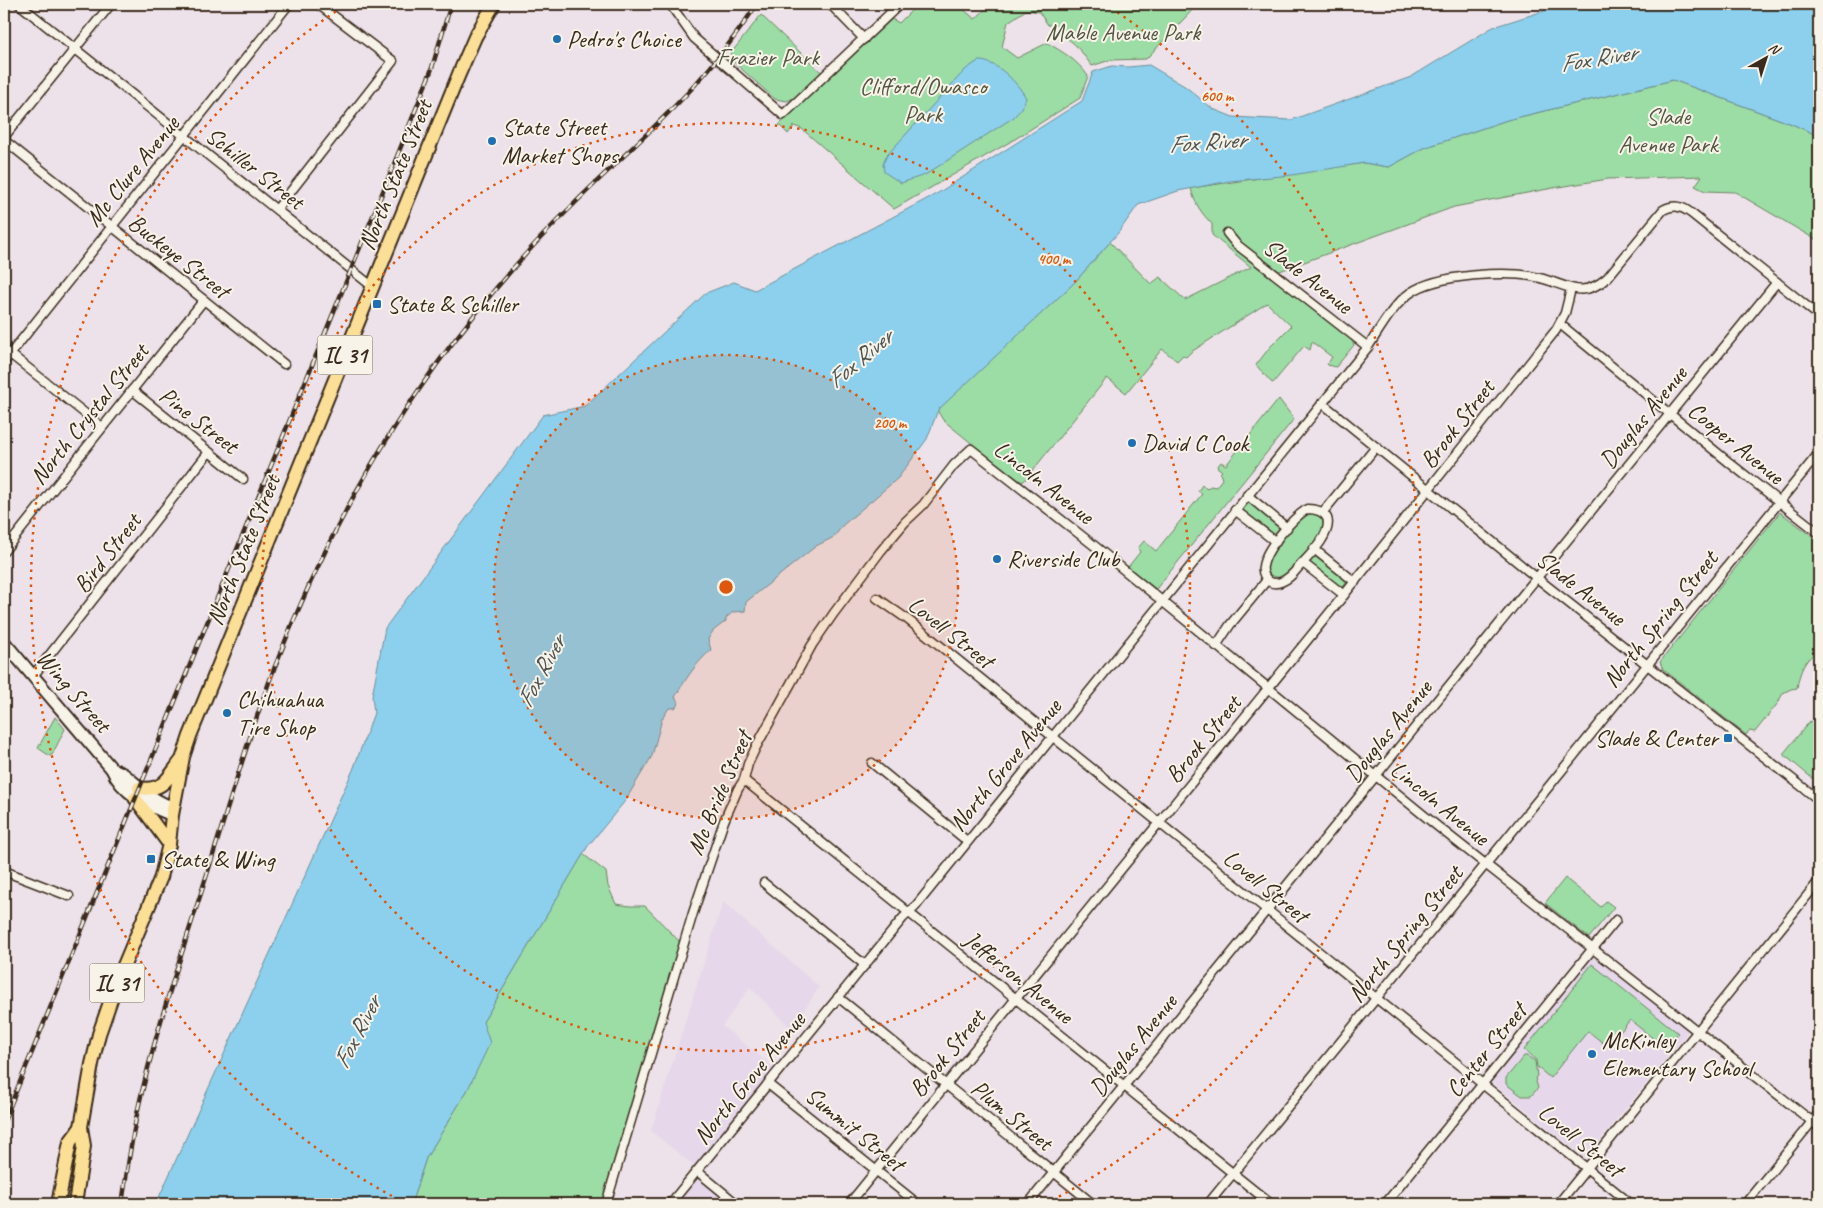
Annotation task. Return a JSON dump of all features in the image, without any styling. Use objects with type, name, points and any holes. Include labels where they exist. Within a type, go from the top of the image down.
[{"type":"main road","name":"North State Street","points":[[75,1204],[84,1146],[81,1128],[99,1034],[117,982],[161,877],[169,844],[183,757],[204,700],[459,74],[475,37],[494,4]]},
{"type":"main road","points":[[169,844],[137,793],[162,785],[183,757]]},
{"type":"main road","name":"North State Street","points":[[58,1204],[70,1142],[81,1128]]},
{"type":"street","name":"Schiller Street","points":[[19,4],[373,287]]},
{"type":"street","points":[[4,139],[111,4]]},
{"type":"street","name":"Mc Clure Avenue","points":[[4,362],[7,352],[184,136],[289,4]]},
{"type":"street","points":[[277,209],[393,61],[318,4]]},
{"type":"street","points":[[670,4],[694,38],[783,115],[900,4]]},
{"type":"street","points":[[830,4],[864,39]]},
{"type":"street","name":"Buckeye Street","points":[[4,139],[284,364]]},
{"type":"street","points":[[1571,289],[1586,290],[1603,282],[1663,210],[1676,206],[1683,207],[1819,316]]},
{"type":"street","name":"Slade Avenue","points":[[1227,233],[1236,244],[1368,347]]},
{"type":"street","name":"North Grove Avenue","points":[[670,1204],[1322,404],[1368,347],[1393,310],[1403,299],[1420,287],[1430,284],[1461,277],[1511,274],[1540,277],[1571,289]]},
{"type":"street","name":"Douglas Avenue","points":[[1028,1204],[1777,282]]},
{"type":"street","name":"Brook Street","points":[[849,1204],[1344,596],[1560,324],[1571,289]]},
{"type":"street","name":"North Crystal Street","points":[[4,551],[204,300]]},
{"type":"street","name":"Cooper Avenue","points":[[1560,324],[1670,415],[1819,533]]},
{"type":"street","points":[[7,352],[102,427]]},
{"type":"street","name":"Pine Street","points":[[132,390],[243,479]]},
{"type":"street","name":"Slade Avenue","points":[[1322,404],[1537,578],[1819,800]]},
{"type":"street","points":[[1323,512],[1376,447]]},
{"type":"street","name":"Lincoln Avenue","points":[[971,449],[1486,864],[1819,1127]]},
{"type":"street","name":"Mc Bride Street","points":[[606,1204],[693,913],[724,821],[744,780],[748,764],[756,747],[812,645],[834,613],[905,522],[923,505],[954,465],[971,449]]},
{"type":"street","name":"Bird Street","points":[[33,676],[209,452]]},
{"type":"street","name":"North Spring Street","points":[[1208,1204],[1819,453]]},
{"type":"street","points":[[1247,496],[1287,528]]},
{"type":"street","points":[[1307,509],[1323,512],[1327,519],[1328,527],[1324,536],[1303,563],[1284,581],[1276,583],[1267,580],[1262,569],[1267,555],[1287,528],[1307,509]]},
{"type":"street","points":[[1235,510],[1276,542]]},
{"type":"street","points":[[1314,549],[1355,582]]},
{"type":"street","points":[[1303,563],[1344,596]]},
{"type":"street","points":[[1216,646],[1230,625],[1267,580]]},
{"type":"street","name":"Lovell Street","points":[[876,598],[907,620],[1631,1204]]},
{"type":"street","name":"Wing Street","points":[[4,642],[112,769],[116,777],[137,793],[173,811]]},
{"type":"street","points":[[872,763],[967,841]]},
{"type":"street","name":"Jefferson Avenue","points":[[744,780],[1271,1204]]},
{"type":"street","points":[[4,871],[69,896]]},
{"type":"street","points":[[1558,1204],[1819,881]]},
{"type":"street","points":[[764,883],[865,965]]},
{"type":"street","name":"Center Street","points":[[1386,1204],[1616,920]]},
{"type":"street","name":"Plum Street","points":[[838,997],[1093,1204]]},
{"type":"street","name":"Summit Street","points":[[768,1084],[918,1204]]},
{"type":"street","points":[[1745,1204],[1819,1113]]},
{"type":"street","points":[[697,1172],[737,1204]]},
{"type":"shaded area","points":[[723,902],[819,987],[792,1029],[750,987],[722,1026],[778,1071],[700,1168],[730,1193],[720,1204],[670,1204],[698,1169],[651,1131]]},
{"type":"shaded area","name":"McKinley Elementary School","points":[[1594,957],[1687,1029],[1687,1032],[1591,1151],[1584,1157],[1492,1082],[1589,960]]},
{"type":"green space","name":"Clifford/Owasco Park","points":[[918,4],[957,4],[975,19],[991,4],[1198,4],[1146,59],[1110,60],[1092,66],[1074,44],[1058,34],[1058,26],[1048,25],[1039,12],[1026,10],[1008,22],[1002,47],[1017,58],[1047,43],[1075,61],[1088,76],[1080,98],[1015,139],[894,209],[802,129],[794,126],[788,134],[779,125],[892,19],[899,23]]},
{"type":"green space","name":"Frazier Park","points":[[761,15],[823,74],[796,100],[794,98],[787,101],[775,99],[728,57]]},
{"type":"green space","name":"Slade Avenue Park","points":[[1673,80],[1792,124],[1819,136],[1818,241],[1735,192],[1705,191],[1695,186],[1702,176],[1608,179],[1553,188],[1454,207],[1269,275],[1351,339],[1354,345],[1336,367],[1327,365],[1332,357],[1312,342],[1310,350],[1304,346],[1273,383],[1271,382],[1256,365],[1270,347],[1291,326],[1267,303],[1186,357],[1183,355],[1177,361],[1162,349],[1126,393],[1107,378],[1025,480],[1020,483],[943,420],[937,410],[1074,283],[1110,242],[1151,284],[1160,277],[1185,300],[1251,267],[1212,235],[1212,224],[1199,208],[1191,188],[1364,163],[1389,167],[1424,148],[1507,120]]},
{"type":"green space","points":[[1279,399],[1294,419],[1156,589],[1128,567],[1140,552],[1138,548],[1144,541],[1156,551],[1202,494],[1198,491],[1202,485],[1207,489],[1210,486],[1216,487],[1222,479],[1220,473],[1222,471],[1217,467],[1221,462],[1226,465]]},
{"type":"green space","points":[[1249,502],[1280,527],[1276,535],[1273,535],[1244,511],[1243,508]]},
{"type":"green space","points":[[1780,512],[1819,541],[1819,651],[1803,667],[1797,688],[1783,693],[1778,703],[1755,732],[1749,731],[1746,735],[1663,669],[1660,662]]},
{"type":"green space","points":[[1312,513],[1321,518],[1323,527],[1321,534],[1291,571],[1280,578],[1270,575],[1267,566],[1275,548],[1302,516]]},
{"type":"green space","points":[[1313,556],[1319,557],[1348,580],[1342,589],[1310,564]]},
{"type":"green space","points":[[55,717],[65,729],[50,756],[38,748]]},
{"type":"green space","points":[[1810,721],[1819,728],[1819,784],[1783,754]]},
{"type":"green space","points":[[583,854],[606,872],[608,886],[616,904],[645,906],[680,942],[601,1204],[411,1204],[426,1158],[467,1091],[483,1022]]},
{"type":"green space","points":[[1565,878],[1601,907],[1606,901],[1614,907],[1589,938],[1545,903]]},
{"type":"green space","points":[[1592,964],[1678,1033],[1665,1048],[1630,1020],[1608,1047],[1588,1031],[1550,1078],[1537,1067],[1536,1060],[1524,1050]]},
{"type":"green space","points":[[1524,1056],[1535,1061],[1537,1076],[1535,1078],[1538,1088],[1531,1096],[1522,1096],[1506,1084],[1506,1078]]},
{"type":"water","name":"Fox River","points":[[1566,4],[1819,4],[1819,136],[1792,124],[1673,80],[1507,120],[1424,148],[1389,167],[1364,163],[1292,175],[1230,181],[1178,191],[1138,205],[1118,233],[1074,283],[938,410],[927,439],[898,478],[843,525],[834,537],[816,546],[746,602],[745,611],[733,612],[726,618],[726,621],[713,631],[708,639],[711,650],[695,666],[675,697],[679,703],[675,708],[669,708],[662,719],[652,756],[625,801],[588,846],[483,1022],[490,1043],[467,1091],[426,1158],[411,1204],[156,1204],[353,770],[374,713],[372,696],[385,628],[543,415],[585,406],[706,293],[734,282],[755,290],[938,193],[1082,101],[1093,72],[1112,66],[1149,65],[1186,87],[1213,109],[1233,117],[1291,120],[1411,77],[1493,27]]},
{"type":"water","points":[[978,61],[992,64],[1012,79],[1026,98],[1022,108],[1014,117],[925,175],[901,183],[884,172],[883,164],[887,155],[965,70]]},
{"type":"railway","points":[[4,1121],[392,169],[431,71],[451,4]]},
{"type":"railway","points":[[122,1204],[136,1117],[150,1060],[174,977],[256,718],[274,669],[313,576],[359,486],[412,400],[441,358],[483,304],[543,235],[693,87],[727,47],[757,4]]},
{"type":"place","name":"Pedro's Choice","points":[[557,39]]},
{"type":"place","name":"State Street Market Shops","points":[[492,141]]},
{"type":"place","name":"State & Schiller","points":[[377,304]]},
{"type":"place","name":"David C Cook","points":[[1132,443]]},
{"type":"place","name":"Riverside Club","points":[[997,559]]},
{"type":"place","name":"Chihuahua Tire Shop","points":[[227,713]]},
{"type":"place","name":"Slade & Center","points":[[1728,738]]},
{"type":"place","name":"State & Wing","points":[[151,859]]},
{"type":"place","name":"McKinley Elementary School","points":[[1592,1054]]},
{"type":"park label","name":"Mable Avenue Park","points":[[1123,32]]}]
